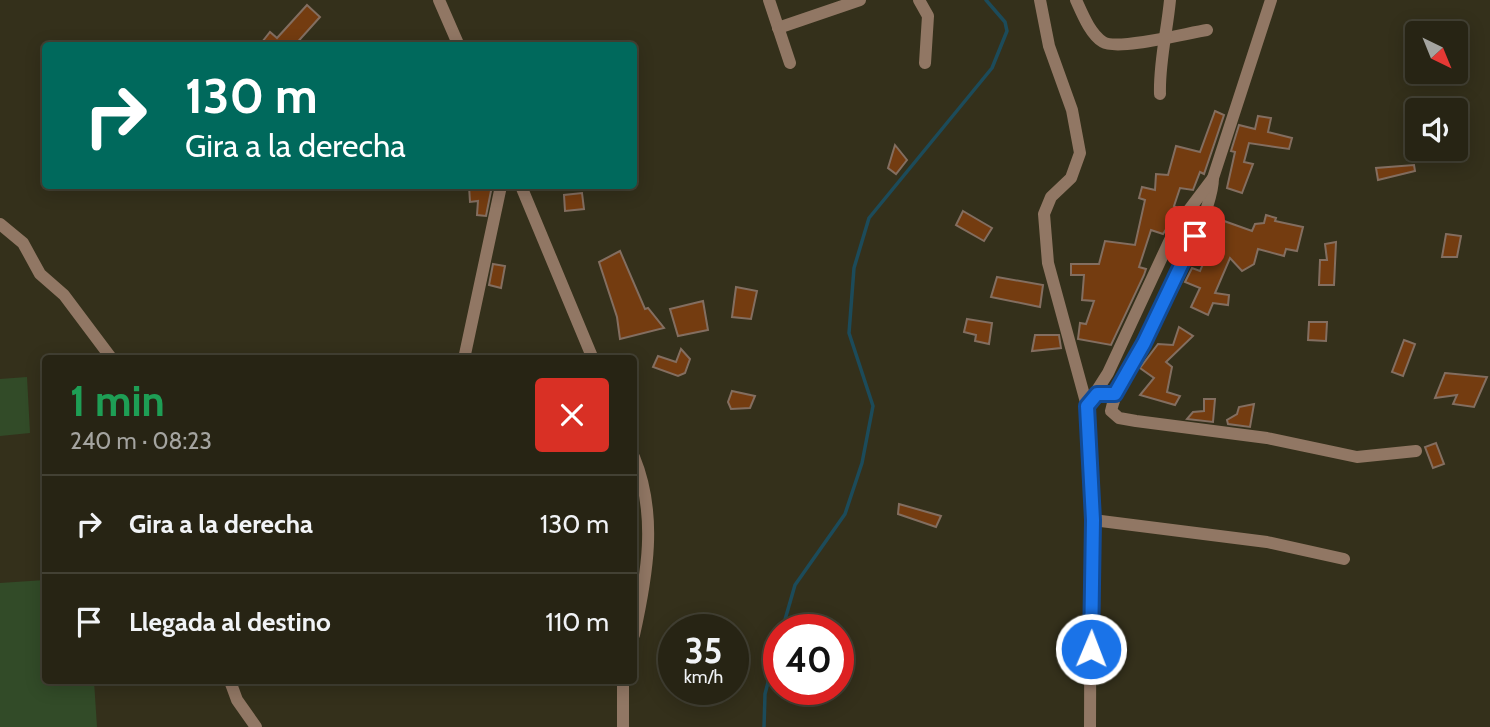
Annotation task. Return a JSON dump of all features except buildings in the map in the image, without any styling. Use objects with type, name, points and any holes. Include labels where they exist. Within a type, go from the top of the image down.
[{"type":"street","points":[[439,0],[457,42]]},
{"type":"street","points":[[769,0],[790,63]]},
{"type":"street","points":[[778,28],[860,0]]},
{"type":"street","points":[[919,0],[928,16],[925,63]]},
{"type":"street","points":[[1041,0],[1049,46],[1072,110],[1080,153],[1071,178],[1051,197],[1044,215],[1048,263],[1087,406],[1093,520],[1090,727]]},
{"type":"street","points":[[1076,0],[1094,33],[1104,43],[1120,45],[1207,30]]},
{"type":"street","points":[[1160,94],[1159,64],[1167,36],[1170,0]]},
{"type":"street","points":[[1271,0],[1213,178],[1213,192],[1144,343],[1115,394],[1111,411],[1119,418],[1267,438],[1357,457],[1416,451]]},
{"type":"street","points":[[1087,406],[1097,394],[1175,227],[1213,178]]},
{"type":"street","points":[[465,355],[500,189]]},
{"type":"street","points":[[522,189],[591,355]]},
{"type":"street","points":[[0,224],[23,243],[40,274],[64,295],[109,355]]},
{"type":"street","points":[[1097,394],[1115,394]]},
{"type":"street","points":[[637,470],[648,519],[649,555],[637,619]]},
{"type":"street","points":[[1093,520],[1267,542],[1344,559]]},
{"type":"street","points":[[231,684],[237,700],[256,727]]},
{"type":"street","points":[[623,684],[623,727]]},
{"type":"green space","points":[[27,377],[30,433],[0,436],[0,379]]},
{"type":"green space","points":[[42,580],[42,684],[94,684],[97,727],[0,727],[0,583]]},
{"type":"waterway","points":[[787,614],[795,585],[845,514],[862,463],[873,406],[849,333],[854,268],[869,218],[992,68],[1007,31],[1005,22],[986,0]]},
{"type":"waterway","points":[[764,727],[765,705]]},
{"type":"route","points":[[1091,649],[1093,520],[1087,406],[1097,394],[1115,394],[1144,343],[1195,236]]}]
